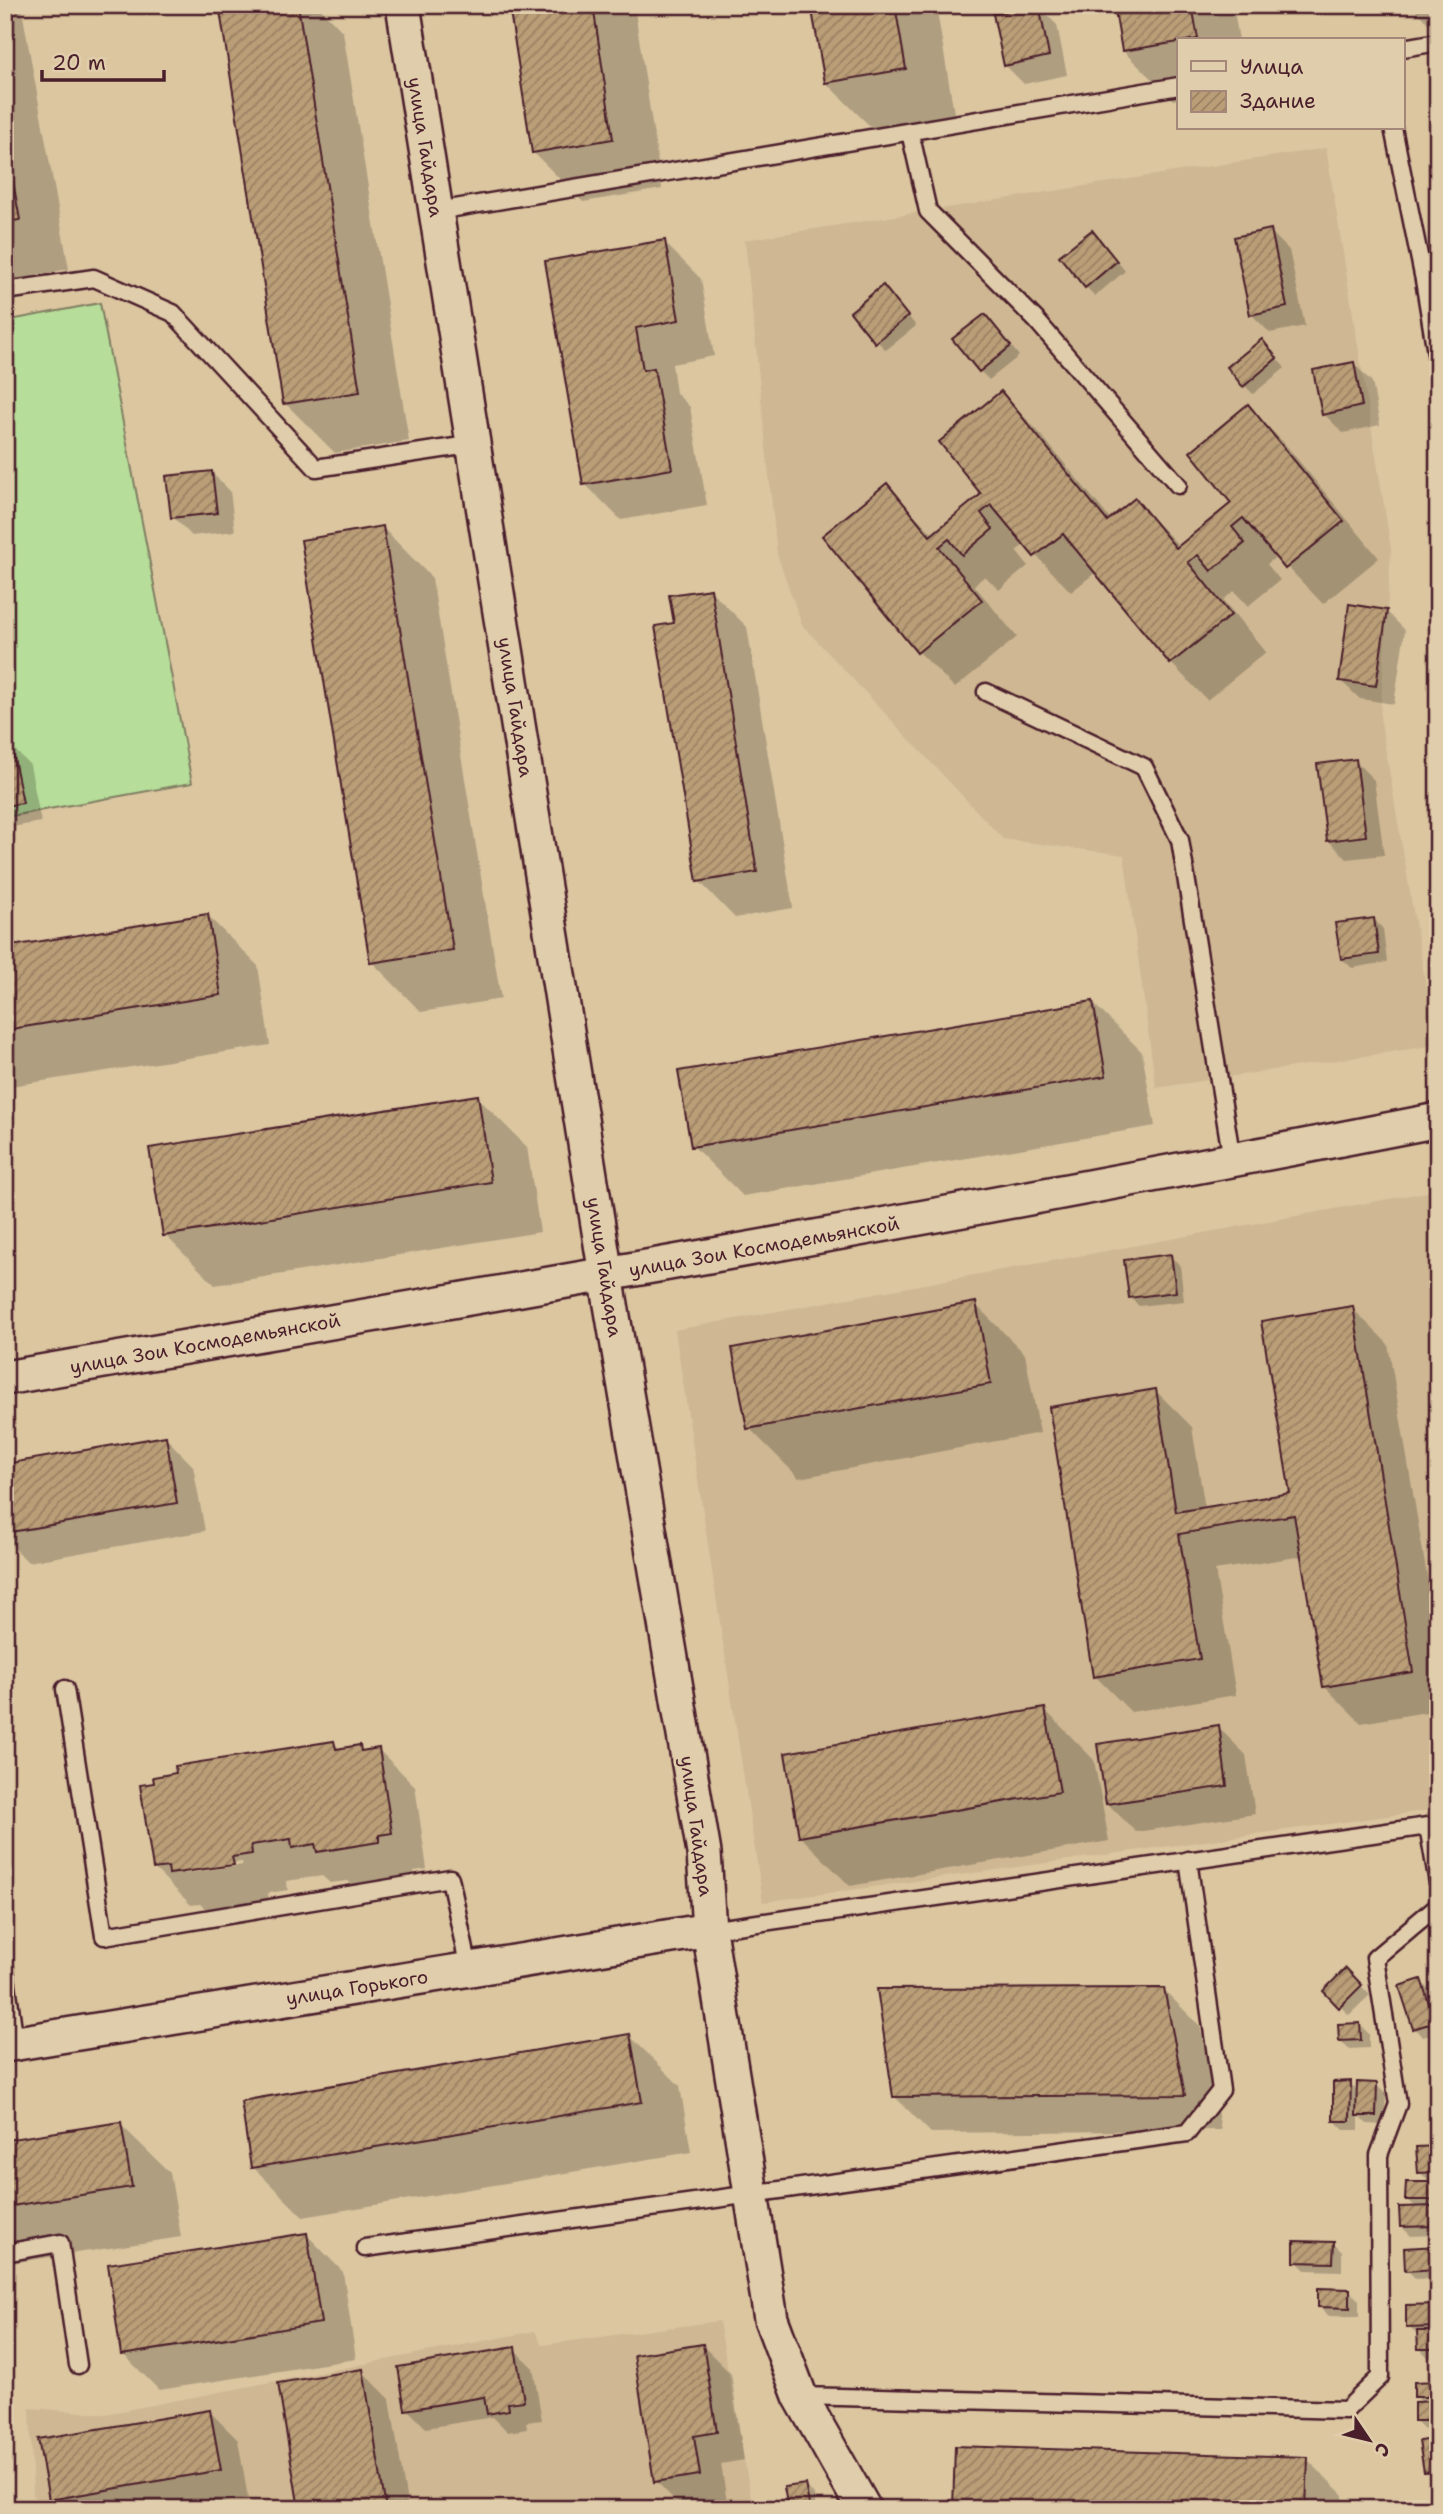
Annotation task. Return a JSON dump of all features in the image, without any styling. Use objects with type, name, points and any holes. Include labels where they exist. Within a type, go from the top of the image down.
[{"type":"street","name":"улица Гайдара","points":[[403,5],[606,1275],[704,1853],[709,1930],[771,2319],[800,2396],[864,2509]]},
{"type":"street","name":"улица Зои Космодемьянской","points":[[5,1378],[606,1275],[1232,1160],[1438,1119]]},
{"type":"street","name":"улица Горького","points":[[10,2044],[709,1930]]},
{"type":"lane","points":[[1404,48],[1438,43]]},
{"type":"lane","points":[[437,211],[1177,86]]},
{"type":"lane","points":[[1393,130],[1431,284],[1438,365]]},
{"type":"lane","points":[[910,132],[928,211],[1036,320],[1178,485]]},
{"type":"lane","points":[[5,291],[94,278],[173,313],[316,468],[475,444]]},
{"type":"lane","points":[[986,692],[1144,767],[1180,840],[1232,1160]]},
{"type":"lane","points":[[65,1689],[104,1936],[450,1878],[469,1969]]},
{"type":"lane","points":[[709,1930],[1428,1826],[1438,1883]]},
{"type":"lane","points":[[365,2248],[1187,2133],[1221,2090],[1188,1860]]},
{"type":"lane","points":[[800,2396],[1346,2410],[1380,2377],[1378,2155],[1398,2104],[1375,1958],[1438,1905]]},
{"type":"lane","points":[[5,1970],[10,2044]]},
{"type":"lane","points":[[5,2253],[60,2243],[78,2365]]},
{"type":"shaded area","points":[[1326,148],[1391,549],[1380,717],[1436,1045],[1156,1088],[1124,855],[1003,839],[802,625],[777,554],[745,240]]},
{"type":"shaded area","points":[[1438,1190],[1438,1809],[763,1902],[675,1330]]},
{"type":"shaded area","points":[[719,2321],[753,2509],[40,2509],[33,2494],[30,2408],[106,2414],[535,2331],[542,2345]]},
{"type":"green space","points":[[100,303],[192,783],[5,817],[5,321]]},
{"type":"building","points":[[219,5],[298,5],[360,392],[283,404]]},
{"type":"building","points":[[509,5],[593,5],[613,139],[532,153]]},
{"type":"building","points":[[811,5],[895,5],[906,69],[825,83]]},
{"type":"building","points":[[1039,5],[1049,56],[1004,66],[993,14]]},
{"type":"building","points":[[1114,5],[1192,5],[1198,38],[1177,38],[1177,42],[1122,51]]},
{"type":"building","points":[[5,138],[20,220],[5,222]]},
{"type":"building","points":[[1271,229],[1287,307],[1250,315],[1234,237]]},
{"type":"building","points":[[1092,230],[1117,261],[1085,288],[1059,256]]},
{"type":"building","points":[[665,240],[679,320],[636,328],[643,370],[654,368],[672,469],[583,485],[545,261]]},
{"type":"building","points":[[883,285],[908,316],[875,343],[850,312]]},
{"type":"building","points":[[985,314],[1011,346],[979,372],[952,339]]},
{"type":"building","points":[[1262,339],[1277,358],[1243,387],[1227,367]]},
{"type":"building","points":[[1354,362],[1362,406],[1322,415],[1313,370]]},
{"type":"building","points":[[1001,391],[1107,521],[1135,498],[1176,548],[1231,503],[1190,452],[1248,404],[1344,521],[1285,569],[1243,518],[1232,527],[1245,543],[1211,571],[1198,555],[1188,562],[1231,615],[1170,664],[1063,534],[1034,557],[991,505],[981,513],[993,529],[962,555],[949,539],[939,547],[982,600],[917,653],[822,536],[887,483],[930,536],[981,494],[939,442]]},
{"type":"building","points":[[212,471],[217,513],[171,518],[166,476]]},
{"type":"building","points":[[383,526],[453,950],[370,963],[301,540]]},
{"type":"building","points":[[711,589],[757,872],[697,882],[655,626],[674,623],[669,595]]},
{"type":"building","points":[[1349,604],[1387,610],[1376,686],[1339,681]]},
{"type":"building","points":[[11,744],[23,803],[5,806],[5,745]]},
{"type":"building","points":[[1356,759],[1366,836],[1327,841],[1317,764]]},
{"type":"building","points":[[208,914],[221,995],[5,1030],[5,947]]},
{"type":"building","points":[[1374,918],[1379,954],[1341,959],[1335,923]]},
{"type":"building","points":[[1093,1001],[1106,1076],[691,1147],[678,1071]]},
{"type":"building","points":[[478,1095],[491,1182],[163,1236],[149,1148]]},
{"type":"building","points":[[1171,1254],[1176,1292],[1129,1298],[1124,1260]]},
{"type":"building","points":[[976,1302],[991,1384],[747,1429],[732,1348]]},
{"type":"building","points":[[1353,1306],[1413,1672],[1323,1687],[1294,1515],[1179,1534],[1200,1659],[1093,1677],[1049,1407],[1156,1389],[1176,1512],[1290,1493],[1261,1321]]},
{"type":"building","points":[[166,1436],[177,1503],[5,1533],[5,1464]]},
{"type":"building","points":[[1045,1708],[1060,1792],[799,1837],[785,1753]]},
{"type":"building","points":[[1219,1725],[1227,1786],[1106,1804],[1097,1744]]},
{"type":"building","points":[[334,1741],[336,1749],[360,1745],[361,1751],[379,1748],[392,1833],[379,1835],[379,1842],[317,1852],[315,1844],[292,1848],[291,1839],[251,1845],[252,1854],[232,1857],[234,1865],[169,1874],[168,1867],[153,1869],[140,1785],[154,1783],[153,1777],[176,1773],[175,1766]]},
{"type":"building","points":[[1346,1968],[1362,1985],[1339,2008],[1323,1991]]},
{"type":"building","points":[[1421,1979],[1435,2022],[1413,2029],[1399,1986]]},
{"type":"building","points":[[1164,1988],[1185,2095],[893,2097],[877,1989]]},
{"type":"building","points":[[1360,2023],[1361,2040],[1339,2041],[1338,2024]]},
{"type":"building","points":[[630,2034],[642,2102],[251,2168],[241,2101]]},
{"type":"building","points":[[1351,2081],[1350,2121],[1333,2121],[1333,2082]]},
{"type":"building","points":[[1357,2082],[1377,2083],[1376,2116],[1356,2116]]},
{"type":"building","points":[[121,2122],[132,2187],[5,2207],[5,2140]]},
{"type":"building","points":[[1438,2146],[1438,2172],[1418,2173],[1416,2147]]},
{"type":"building","points":[[1406,2182],[1438,2182],[1438,2200],[1405,2200]]},
{"type":"building","points":[[1438,2206],[1438,2226],[1400,2227],[1399,2207]]},
{"type":"building","points":[[307,2233],[321,2323],[121,2355],[108,2264]]},
{"type":"building","points":[[1294,2241],[1334,2242],[1333,2263],[1294,2262]]},
{"type":"building","points":[[1438,2246],[1438,2269],[1405,2271],[1404,2248]]},
{"type":"building","points":[[1318,2288],[1350,2289],[1350,2308],[1318,2307]]},
{"type":"building","points":[[1438,2304],[1438,2327],[1406,2328],[1406,2305]]},
{"type":"building","points":[[1417,2331],[1438,2331],[1438,2349],[1418,2349]]},
{"type":"building","points":[[703,2344],[717,2432],[694,2436],[700,2475],[654,2482],[634,2355]]},
{"type":"building","points":[[515,2347],[524,2401],[508,2403],[509,2410],[487,2414],[484,2397],[405,2410],[398,2367]]},
{"type":"building","points":[[363,2369],[386,2509],[299,2509],[278,2383]]},
{"type":"building","points":[[1438,2381],[1438,2397],[1414,2397],[1414,2382]]},
{"type":"building","points":[[1438,2401],[1438,2421],[1414,2421],[1414,2402]]},
{"type":"building","points":[[210,2410],[221,2470],[49,2500],[38,2439]]},
{"type":"building","points":[[1438,2438],[1438,2470],[1424,2472],[1419,2441]]},
{"type":"building","points":[[955,2446],[1308,2457],[1306,2509],[953,2509]]},
{"type":"building","points":[[805,2484],[810,2509],[788,2509],[784,2487]]}]
